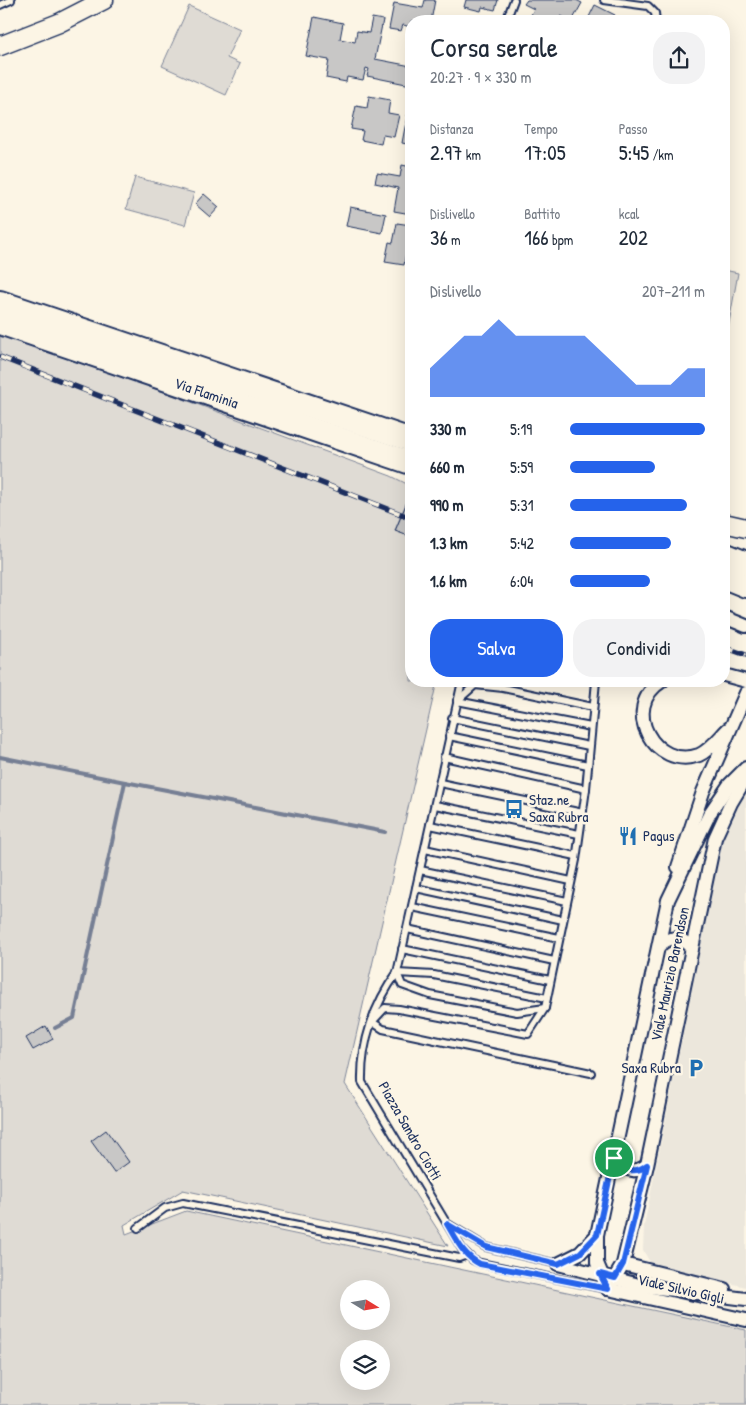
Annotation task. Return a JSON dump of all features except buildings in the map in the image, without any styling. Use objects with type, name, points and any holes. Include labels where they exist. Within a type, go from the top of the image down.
[{"type":"highway","name":"Via Flaminia","points":[[0,302],[405,438]]},
{"type":"highway","name":"Via Flaminia","points":[[0,323],[405,461]]},
{"type":"highway","points":[[367,425],[405,432]]},
{"type":"highway","points":[[343,440],[405,472]]},
{"type":"highway","points":[[730,556],[746,563]]},
{"type":"highway","points":[[730,579],[746,586]]},
{"type":"street","points":[[0,46],[59,23],[104,0]]},
{"type":"street","points":[[730,524],[746,528]]},
{"type":"street","points":[[730,620],[746,626]]},
{"type":"street","points":[[730,621],[746,631]]},
{"type":"street","points":[[730,677],[746,681]]},
{"type":"street","points":[[656,687],[646,697],[643,718],[649,736],[664,751],[683,757],[699,754],[707,750],[733,724]]},
{"type":"street","points":[[668,900],[683,848],[703,792],[746,693]]},
{"type":"street","name":"Viale Maurizio Barendson","points":[[597,1273],[597,1235],[668,900],[710,813],[729,786],[746,768]]},
{"type":"street","name":"Viale Maurizio Barendson","points":[[612,1284],[623,1264],[647,1165],[715,838],[728,807],[746,778]]},
{"type":"street","points":[[659,946],[666,940],[676,938],[683,940],[692,949]]},
{"type":"street","points":[[614,1158],[631,1171],[637,1171],[647,1165]]},
{"type":"street","points":[[558,1264],[580,1253],[597,1235]]},
{"type":"street","name":"Piazza Sandro Ciotti","points":[[558,1264],[597,1273],[612,1284]]},
{"type":"street","points":[[623,1264],[746,1295]]},
{"type":"street","points":[[612,1284],[746,1299]]},
{"type":"street","name":"Viale Silvio Gigli","points":[[612,1284],[746,1320]]},
{"type":"lane","points":[[0,5],[11,0]]},
{"type":"lane","points":[[508,15],[514,0]]},
{"type":"lane","points":[[604,0],[648,6],[655,15]]},
{"type":"lane","points":[[460,687],[452,718],[440,783],[397,973],[402,985],[430,995],[517,1012],[545,1008]]},
{"type":"lane","points":[[457,701],[473,687]]},
{"type":"lane","points":[[494,687],[593,707]]},
{"type":"lane","points":[[591,1073],[383,1029],[372,1022],[385,1008],[399,1009],[528,1034],[545,1008],[576,856],[586,789],[595,687]]},
{"type":"lane","points":[[457,701],[591,726]]},
{"type":"lane","points":[[452,718],[590,746]]},
{"type":"lane","points":[[449,736],[588,766]]},
{"type":"lane","points":[[444,757],[586,789]]},
{"type":"lane","points":[[440,783],[582,813]]},
{"type":"lane","points":[[435,804],[579,834]]},
{"type":"lane","points":[[430,824],[576,856]]},
{"type":"lane","points":[[425,849],[571,881]]},
{"type":"lane","points":[[420,870],[567,901]]},
{"type":"lane","points":[[416,888],[563,920]]},
{"type":"lane","points":[[412,907],[559,938]]},
{"type":"lane","points":[[407,930],[554,961]]},
{"type":"lane","points":[[402,949],[550,980]]},
{"type":"lane","points":[[397,973],[434,975],[547,998]]},
{"type":"lane","name":"Piazza Sandro Ciotti","points":[[397,973],[379,998],[362,1064],[362,1082],[467,1255]]},
{"type":"lane","points":[[138,1228],[164,1208],[183,1203],[459,1258],[467,1255],[473,1260],[486,1265],[612,1284]]},
{"type":"lane","name":"Piazza Sandro Ciotti","points":[[447,1224],[486,1247],[558,1264]]},
{"type":"shaded area","points":[[189,6],[240,29],[227,58],[240,64],[226,95],[162,66]]},
{"type":"shaded area","points":[[135,177],[194,193],[185,225],[126,209]]},
{"type":"shaded area","points":[[730,271],[738,273],[730,318]]},
{"type":"shaded area","points":[[0,334],[148,386],[391,476],[405,483],[405,506],[395,530],[405,534],[405,687],[436,687],[345,1084],[448,1246],[183,1190],[124,1225],[126,1234],[186,1211],[746,1330],[746,1405],[0,1405]]},
{"type":"shaded area","points":[[746,790],[746,1287],[651,1264],[643,1250],[644,1226],[723,836]]},
{"type":"waterway","points":[[0,757],[125,782]]},
{"type":"waterway","points":[[55,1028],[74,1018],[125,782],[385,832]]},
{"type":"railway","points":[[0,357],[405,516]]},
{"type":"railway","points":[[730,649],[746,655]]},
{"type":"place","name":"Staz.ne Saxa Rubra","points":[[514,809]]},
{"type":"place","name":"Pagus","points":[[628,836]]},
{"type":"place","name":"Saxa Rubra","points":[[696,1068]]},
{"type":"route","points":[[614,1158],[624,1168],[631,1171],[637,1171],[647,1165],[623,1264],[615,1278],[600,1274],[608,1289],[480,1264],[462,1250],[447,1224],[486,1247],[558,1264],[580,1253],[597,1235],[614,1158]]}]
